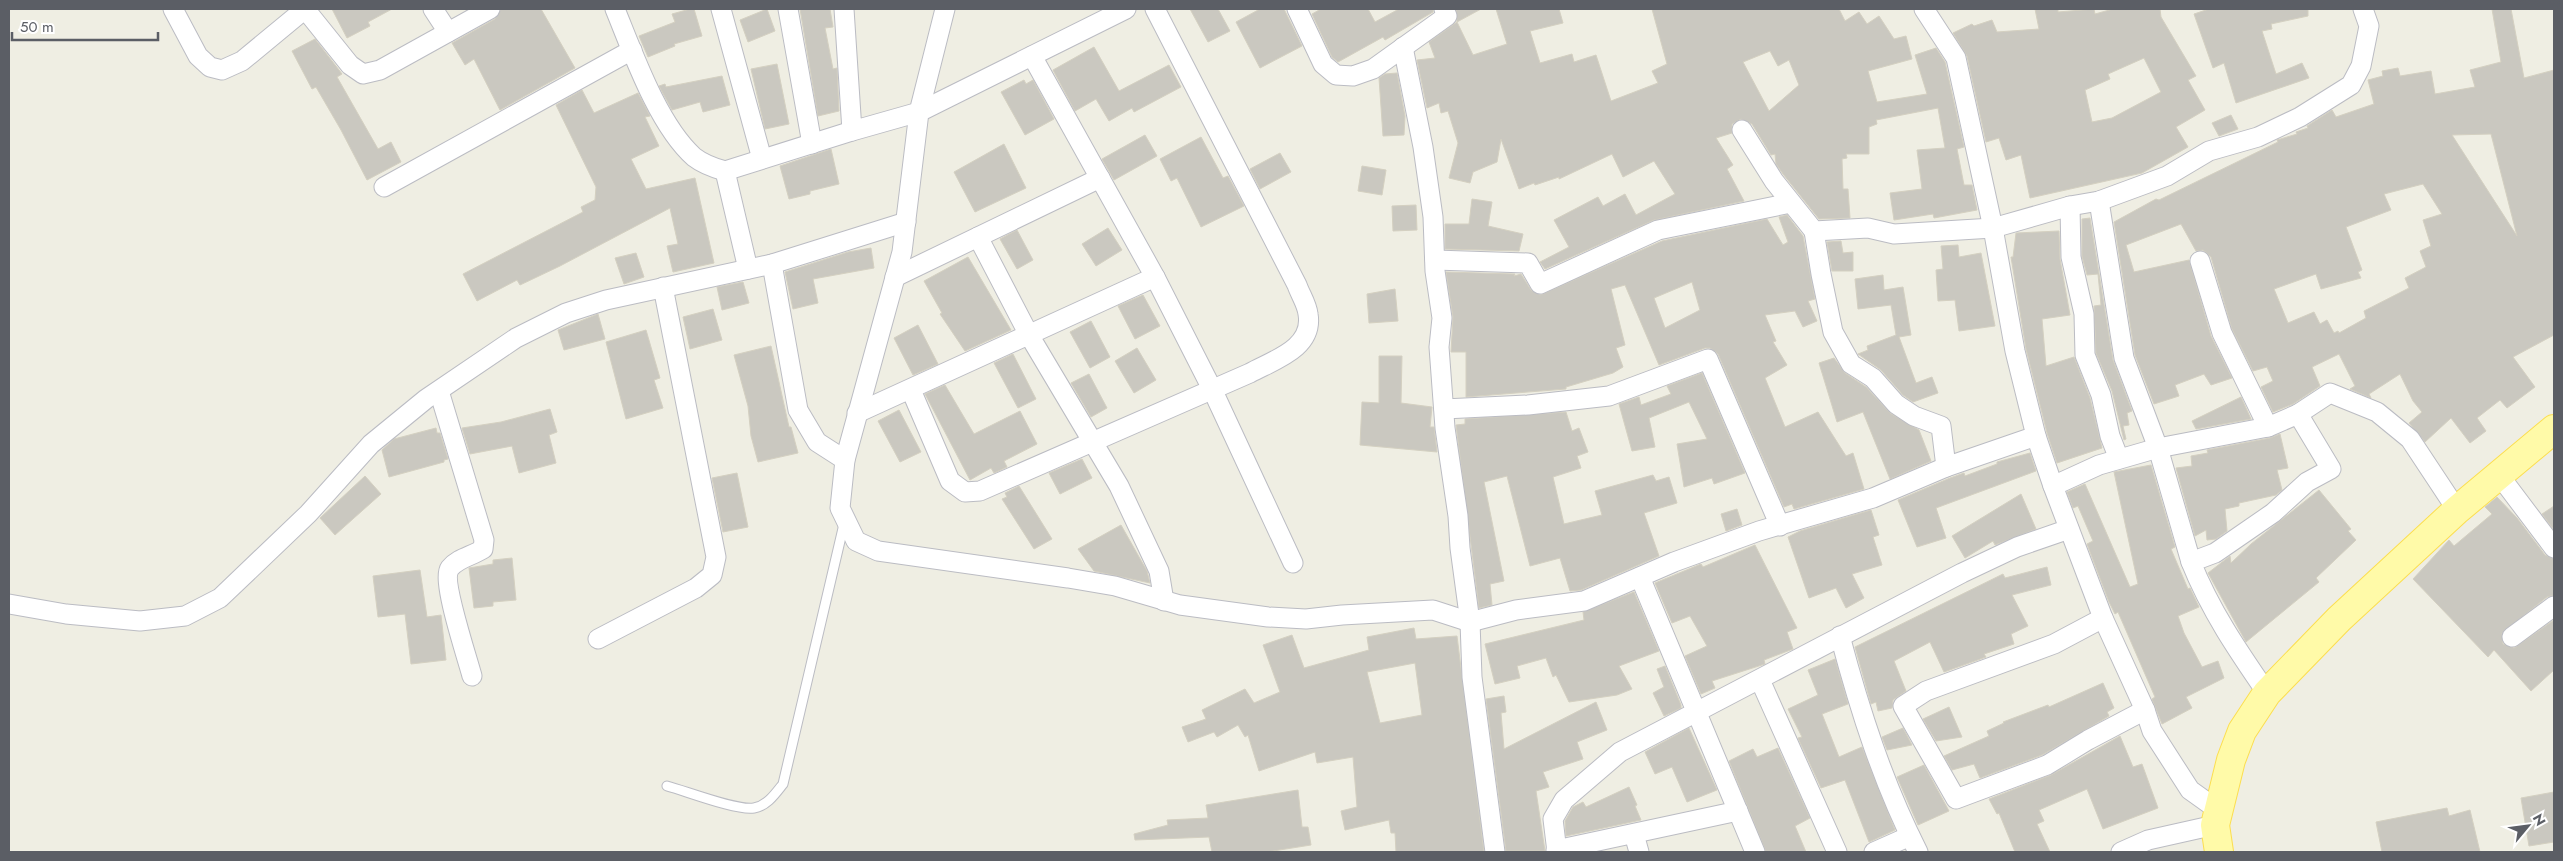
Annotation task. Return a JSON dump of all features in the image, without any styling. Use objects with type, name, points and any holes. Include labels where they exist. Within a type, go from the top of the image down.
[{"type":"main road","points":[[2219,852],[2217,817],[2231,760],[2242,731],[2267,693],[2339,619],[2458,510],[2554,429]]},
{"type":"street","points":[[173,9],[198,56],[210,67],[222,70],[242,61],[305,9],[350,65],[363,74],[380,70],[490,9]]},
{"type":"street","points":[[433,9],[448,32]]},
{"type":"street","points":[[614,9],[667,125],[694,157],[713,168],[725,171],[919,112],[1126,9]]},
{"type":"street","points":[[721,9],[762,159]]},
{"type":"street","points":[[788,9],[812,144]]},
{"type":"street","points":[[844,9],[852,131]]},
{"type":"street","points":[[945,9],[919,112],[902,252],[845,460],[840,508],[856,541],[878,551],[1115,586],[1164,601],[1268,617],[1306,619],[1342,614],[1433,610],[1470,622],[1516,610],[1584,601],[1674,562],[1780,526],[1873,498],[1946,467],[2036,436]]},
{"type":"street","points":[[911,390],[950,482],[965,492],[980,492],[1293,351],[1308,333],[1308,314],[1297,285],[1155,9]]},
{"type":"street","points":[[1297,9],[1323,64],[1336,75],[1353,76],[1373,69],[1447,16],[1444,9]]},
{"type":"street","points":[[1924,9],[1956,58],[1993,228],[2015,351],[2036,436],[2054,486],[2103,618],[2145,710],[2152,731],[2190,790],[2217,817],[2148,840],[2121,852]]},
{"type":"street","points":[[1814,231],[1868,228],[1894,234],[1993,228],[2070,206],[2099,201],[2167,176],[2208,151],[2258,137],[2300,117],[2351,85],[2361,66],[2369,26],[2363,9]]},
{"type":"street","points":[[1403,48],[1423,147],[1433,217],[1435,260],[1442,318],[1439,347],[1444,408],[1470,622],[1472,677],[1495,852]]},
{"type":"street","points":[[384,187],[632,50]]},
{"type":"street","points":[[1032,56],[1155,277],[1212,389],[1293,562]]},
{"type":"street","points":[[1742,130],[1759,160],[1814,231],[1820,274],[1834,332],[1851,364],[1873,378],[1896,404],[1914,416],[1941,426],[1946,467]]},
{"type":"street","points":[[725,171],[748,269]]},
{"type":"street","points":[[895,277],[1100,178]]},
{"type":"street","points":[[2099,201],[2124,358],[2158,448],[2191,562],[2204,594],[2228,636],[2267,693]]},
{"type":"street","points":[[1435,260],[1528,263],[1540,284],[1658,230],[1791,203]]},
{"type":"street","points":[[2070,206],[2071,256],[2084,314],[2085,355],[2101,395],[2110,436],[2119,460]]},
{"type":"street","points":[[9,604],[66,614],[140,621],[185,616],[220,598],[308,514],[371,444],[439,391],[516,338],[566,313],[606,300],[772,264],[906,222]]},
{"type":"street","points":[[978,237],[1028,335],[1119,486],[1159,571],[1164,601]]},
{"type":"street","points":[[2200,260],[2222,333],[2268,427]]},
{"type":"street","points":[[772,264],[798,410],[817,442],[845,460]]},
{"type":"street","points":[[857,413],[1155,277]]},
{"type":"street","points":[[598,639],[696,588],[712,575],[716,558],[663,287]]},
{"type":"street","points":[[1444,408],[1528,405],[1609,396],[1708,359],[1780,526]]},
{"type":"street","points":[[439,391],[484,540],[483,549],[470,557],[457,560],[448,570],[447,586],[472,676]]},
{"type":"street","points":[[2054,486],[2099,465],[2158,448],[2268,427],[2298,414],[2330,393],[2377,412],[2410,439],[2458,510]]},
{"type":"street","points":[[2191,562],[2229,544],[2273,513],[2307,482],[2331,469],[2298,414]]},
{"type":"street","points":[[2498,475],[2554,548]]},
{"type":"street","points":[[1738,811],[1557,851],[1553,819],[1564,800],[1620,752],[1695,711],[1760,680],[1840,636],[2009,550],[2070,528]]},
{"type":"street","points":[[1640,577],[1755,852]]},
{"type":"street","points":[[2512,637],[2554,606]]},
{"type":"street","points":[[2103,618],[2054,644],[1926,690],[1903,706],[1956,799],[2047,765],[2088,740],[2145,710]]},
{"type":"street","points":[[1840,636],[1860,709],[1882,771],[1914,844],[1874,852]]},
{"type":"street","points":[[1760,680],[1837,852]]},
{"type":"street","points":[[1634,834],[1639,852]]},
{"type":"lane","points":[[667,786],[731,804],[753,808],[771,800],[783,784],[845,519]]},
{"type":"building","points":[[332,9],[392,9],[368,22],[370,26],[347,38]]},
{"type":"building","points":[[501,9],[541,9],[575,68],[500,110],[474,59],[465,65],[452,43],[495,19]]},
{"type":"building","points":[[694,9],[702,36],[674,44],[675,46],[648,57],[639,36],[675,22],[672,14]]},
{"type":"building","points":[[767,9],[775,31],[748,42],[740,20]]},
{"type":"building","points":[[800,9],[830,9],[833,27],[825,28],[833,69],[837,68],[839,111],[818,116]]},
{"type":"building","points":[[1190,9],[1218,9],[1230,31],[1208,42]]},
{"type":"building","points":[[1260,9],[1284,9],[1302,46],[1260,68],[1236,22]]},
{"type":"building","points":[[1321,9],[1368,9],[1375,22],[1399,9],[1433,9],[1433,12],[1385,40],[1383,37],[1338,62],[1332,57],[1312,14]]},
{"type":"building","points":[[1456,9],[1481,9],[1457,22]]},
{"type":"building","points":[[1496,9],[1559,9],[1563,23],[1530,31],[1540,63],[1572,54],[1574,62],[1596,55],[1611,101],[1658,83],[1652,71],[1667,64],[1652,9],[1839,9],[1845,21],[1859,12],[1867,24],[1879,16],[1894,39],[1906,36],[1912,59],[1868,71],[1877,102],[1927,94],[1915,55],[1936,48],[1945,62],[1964,147],[1957,149],[1964,185],[1972,185],[1977,210],[1934,218],[1933,214],[1894,220],[1890,193],[1922,189],[1917,150],[1945,148],[1938,108],[1876,120],[1877,124],[1869,127],[1869,154],[1846,154],[1847,158],[1842,159],[1843,189],[1848,189],[1850,218],[1819,219],[1783,174],[1776,164],[1775,154],[1771,155],[1752,124],[1741,119],[1732,124],[1732,133],[1716,138],[1733,165],[1727,169],[1744,201],[1654,220],[1545,269],[1540,262],[1569,247],[1554,220],[1598,197],[1603,206],[1625,194],[1636,215],[1675,194],[1654,161],[1623,177],[1612,154],[1559,179],[1559,177],[1535,185],[1534,183],[1519,189],[1501,139],[1497,162],[1473,172],[1470,183],[1449,178],[1458,143],[1448,111],[1441,113],[1439,103],[1427,108],[1417,60],[1435,58],[1429,42],[1457,22],[1473,55],[1507,44]],"holes":[[[1770,51],[1778,66],[1789,60],[1799,85],[1769,111],[1743,62]]]},
{"type":"building","points":[[2035,9],[2058,9],[2058,12],[2094,9],[2095,14],[2113,9],[2160,9],[2161,17],[2196,76],[2188,80],[2205,110],[2176,127],[2188,147],[2142,173],[2030,198],[2021,155],[2006,160],[1999,138],[1986,142],[1967,56],[1953,33],[1972,24],[1974,26],[1992,20],[1997,32],[2039,29]],"holes":[[[2144,58],[2161,92],[2112,118],[2092,122],[2085,90],[2110,79],[2108,74]]]},
{"type":"building","points":[[2209,9],[2308,9],[2308,16],[2271,24],[2272,29],[2262,31],[2276,74],[2302,63],[2309,78],[2236,103],[2224,63],[2213,68],[2194,14]]},
{"type":"building","points":[[2492,9],[2511,9],[2524,78],[2554,70],[2554,335],[2513,357],[2535,387],[2507,408],[2500,400],[2477,418],[2486,431],[2470,443],[2451,418],[2425,442],[2409,423],[2422,412],[2413,401],[2400,374],[2369,394],[2371,398],[2350,389],[2355,386],[2339,354],[2312,367],[2320,386],[2293,404],[2273,412],[2261,387],[2273,381],[2267,367],[2253,371],[2232,329],[2211,257],[2203,250],[2196,251],[2181,224],[2126,245],[2134,272],[2189,260],[2211,336],[2232,378],[2211,385],[2204,374],[2175,385],[2179,396],[2154,404],[2135,355],[2114,222],[2156,199],[2159,200],[2278,142],[2277,140],[2297,134],[2296,132],[2308,128],[2307,126],[2332,110],[2336,117],[2374,104],[2368,80],[2383,76],[2382,71],[2398,68],[2400,76],[2431,71],[2435,94],[2475,87],[2470,70],[2501,62]],"holes":[[[2491,134],[2517,236],[2452,135]],[[2423,184],[2442,214],[2423,220],[2431,246],[2420,251],[2426,267],[2405,278],[2409,288],[2364,311],[2366,318],[2339,333],[2338,331],[2334,333],[2327,320],[2320,324],[2314,312],[2288,323],[2274,289],[2316,274],[2321,289],[2361,278],[2358,272],[2362,270],[2346,227],[2391,210],[2384,194]]]},
{"type":"building","points":[[315,39],[342,74],[337,77],[378,149],[391,142],[401,162],[367,180],[316,87],[312,89],[292,51]]},
{"type":"building","points":[[1094,47],[1119,91],[1169,65],[1181,87],[1134,112],[1132,108],[1109,121],[1096,99],[1075,111],[1053,70]]},
{"type":"building","points":[[777,64],[789,124],[765,129],[751,69]]},
{"type":"building","points":[[1397,73],[1405,116],[1404,135],[1383,136],[1379,78],[1385,74]]},
{"type":"building","points":[[722,76],[730,105],[703,112],[700,102],[672,110],[659,86],[665,84],[666,87]]},
{"type":"building","points":[[1024,80],[1026,84],[1033,80],[1054,119],[1025,135],[1001,92]]},
{"type":"building","points":[[582,90],[594,113],[638,93],[650,116],[645,117],[659,146],[631,159],[646,189],[695,178],[714,263],[673,272],[667,246],[678,244],[670,208],[560,266],[520,285],[517,280],[477,301],[463,274],[583,212],[581,207],[595,200],[596,187],[556,105]]},
{"type":"building","points":[[2231,115],[2238,129],[2219,136],[2212,123]]},
{"type":"building","points":[[1145,135],[1157,156],[1114,180],[1102,159]]},
{"type":"building","points":[[1201,137],[1223,178],[1228,176],[1244,206],[1201,227],[1177,178],[1171,181],[1160,159]]},
{"type":"building","points":[[1004,144],[1026,188],[975,212],[954,172]]},
{"type":"building","points":[[831,149],[839,184],[810,191],[810,194],[789,199],[780,166]]},
{"type":"building","points":[[1280,153],[1291,172],[1260,189],[1250,169]]},
{"type":"building","points":[[1362,166],[1386,170],[1382,195],[1358,191]]},
{"type":"building","points":[[1472,199],[1492,202],[1488,226],[1523,234],[1519,251],[1445,249],[1445,224],[1469,224]]},
{"type":"building","points":[[1416,205],[1417,230],[1393,231],[1392,206]]},
{"type":"building","points":[[1787,215],[1803,236],[1815,299],[1808,301],[1817,321],[1803,327],[1795,311],[1765,315],[1776,341],[1773,342],[1787,365],[1765,378],[1785,427],[1818,412],[1846,456],[1853,453],[1864,489],[1794,509],[1792,504],[1784,507],[1718,354],[1710,348],[1705,348],[1659,365],[1625,285],[1611,289],[1625,345],[1616,348],[1623,367],[1613,373],[1566,387],[1566,389],[1466,397],[1466,352],[1451,352],[1453,317],[1446,272],[1515,274],[1514,276],[1521,274],[1531,290],[1540,295],[1662,241],[1767,219],[1783,245],[1788,242],[1779,217]],"holes":[[[1692,282],[1700,310],[1665,328],[1654,298]]]},
{"type":"building","points":[[2090,218],[2113,360],[2132,411],[2127,413],[2129,425],[2123,426],[2126,439],[2124,440],[2112,391],[2096,353],[2094,306],[2101,305],[2098,274],[2087,275],[2082,256],[2082,219]]},
{"type":"building","points":[[1108,228],[1122,250],[1096,266],[1082,244]]},
{"type":"building","points":[[1017,230],[1033,260],[1017,269],[1000,239]]},
{"type":"building","points":[[2059,231],[2060,259],[2070,315],[2042,319],[2046,366],[2074,357],[2090,398],[2102,448],[2057,463],[2047,433],[2026,349],[2011,257],[2013,257],[2016,233]]},
{"type":"building","points":[[1841,241],[1843,253],[1853,252],[1853,271],[1832,271],[1827,242]]},
{"type":"building","points":[[1958,245],[1959,257],[1981,253],[1995,326],[1959,331],[1955,300],[1938,301],[1936,270],[1943,269],[1941,246]]},
{"type":"building","points":[[871,248],[874,268],[813,279],[818,303],[793,309],[785,272],[848,252]]},
{"type":"building","points":[[636,253],[644,277],[624,284],[615,258]]},
{"type":"building","points":[[968,257],[1011,330],[965,351],[940,314],[942,313],[924,281]]},
{"type":"building","points":[[1883,275],[1884,290],[1903,287],[1911,335],[1899,337],[1916,383],[1932,377],[1938,393],[1913,402],[1903,395],[1881,370],[1858,354],[1868,350],[1867,346],[1896,335],[1891,305],[1858,309],[1855,279]]},
{"type":"building","points":[[743,282],[749,303],[722,310],[717,287]]},
{"type":"building","points":[[1395,289],[1398,321],[1369,323],[1367,294]]},
{"type":"building","points":[[1143,295],[1160,326],[1135,339],[1118,306]]},
{"type":"building","points":[[713,309],[722,340],[690,349],[683,317]]},
{"type":"building","points":[[598,314],[605,339],[564,350],[558,330]]},
{"type":"building","points":[[1091,321],[1110,357],[1090,368],[1070,332]]},
{"type":"building","points":[[918,325],[938,364],[913,375],[894,338]]},
{"type":"building","points":[[646,330],[660,378],[654,380],[663,408],[626,419],[606,342]]},
{"type":"building","points":[[771,346],[789,427],[791,427],[798,453],[758,462],[751,436],[748,406],[734,355]]},
{"type":"building","points":[[1137,348],[1156,380],[1134,393],[1115,361]]},
{"type":"building","points":[[1013,354],[1036,399],[1018,408],[994,363]]},
{"type":"building","points":[[1379,356],[1402,356],[1401,403],[1432,407],[1430,427],[1434,427],[1437,452],[1360,445],[1362,402],[1379,403]]},
{"type":"building","points":[[1834,358],[1845,373],[1866,387],[1890,413],[1919,430],[1931,461],[1890,479],[1863,412],[1837,422],[1819,363]]},
{"type":"building","points":[[1702,373],[1745,473],[1714,484],[1712,478],[1684,487],[1677,444],[1707,439],[1689,402],[1649,418],[1655,447],[1632,451],[1619,404],[1639,397],[1641,405],[1671,394],[1667,386]]},
{"type":"building","points":[[1089,374],[1107,408],[1091,417],[1071,383]]},
{"type":"building","points":[[945,385],[974,434],[1020,411],[1037,444],[1004,461],[1007,467],[994,473],[991,468],[970,480],[925,394]]},
{"type":"building","points":[[2241,397],[2251,419],[2196,429],[2192,421]]},
{"type":"building","points":[[550,409],[557,432],[549,435],[556,463],[519,473],[512,446],[470,454],[462,428],[501,422]]},
{"type":"building","points":[[899,410],[921,452],[900,462],[878,421]]},
{"type":"building","points":[[1566,412],[1572,431],[1579,428],[1588,452],[1577,456],[1581,468],[1553,477],[1564,524],[1602,515],[1595,491],[1653,475],[1656,481],[1669,477],[1677,503],[1644,513],[1659,556],[1581,590],[1570,591],[1560,558],[1530,566],[1507,476],[1484,482],[1504,581],[1490,584],[1492,605],[1479,608],[1456,425],[1465,424],[1465,419]]},
{"type":"building","points":[[436,428],[437,433],[440,433],[448,459],[444,460],[444,462],[389,477],[382,450],[394,439]]},
{"type":"building","points":[[2280,434],[2288,468],[2277,470],[2282,490],[2276,495],[2239,503],[2239,506],[2225,509],[2227,531],[2216,539],[2207,540],[2206,530],[2195,536],[2176,468],[2192,466],[2191,456],[2208,453],[2207,450],[2270,438]]},
{"type":"building","points":[[2030,453],[2036,471],[1936,508],[1946,538],[1917,547],[1898,500],[1964,473],[1965,476],[1997,464],[1997,462]]},
{"type":"building","points":[[1082,459],[1092,478],[1060,494],[1049,473]]},
{"type":"building","points":[[2151,465],[2175,547],[2171,549],[2188,589],[2190,588],[2199,607],[2178,616],[2184,633],[2202,667],[2218,661],[2224,678],[2186,697],[2192,708],[2162,724],[2152,699],[2155,697],[2118,612],[2115,614],[2109,602],[2087,544],[2093,541],[2078,506],[2073,508],[2067,492],[2085,484],[2130,587],[2138,584],[2114,472]]},
{"type":"building","points":[[737,473],[748,527],[723,532],[712,478]]},
{"type":"building","points":[[365,476],[381,494],[335,535],[320,518]]},
{"type":"building","points":[[1019,486],[1052,539],[1034,549],[1002,499],[1007,497],[1005,493]]},
{"type":"building","points":[[2319,490],[2351,529],[2348,531],[2356,540],[2316,578],[2319,582],[2246,642],[2208,573],[2230,556],[2231,563],[2251,544]]},
{"type":"building","points":[[2021,494],[2036,529],[1995,545],[1993,541],[1965,558],[1952,536]]},
{"type":"building","points":[[2497,497],[2517,518],[2545,555],[2554,559],[2554,595],[2547,597],[2502,633],[2503,644],[2514,648],[2554,620],[2554,670],[2531,691],[2494,650],[2488,657],[2413,579],[2449,540],[2454,546],[2492,514],[2485,507]]},
{"type":"building","points":[[2554,506],[2554,530],[2542,514]]},
{"type":"building","points":[[1737,509],[1742,525],[1726,531],[1721,514]]},
{"type":"building","points":[[1871,510],[1879,535],[1873,537],[1882,565],[1852,574],[1864,598],[1846,608],[1836,588],[1809,598],[1788,537],[1800,531]]},
{"type":"building","points":[[1121,525],[1147,571],[1150,583],[1094,571],[1078,549]]},
{"type":"building","points":[[1755,545],[1797,628],[1787,632],[1793,649],[1764,660],[1765,664],[1712,681],[1715,688],[1701,694],[1685,656],[1707,646],[1690,616],[1672,623],[1655,583],[1701,564],[1703,567]]},
{"type":"building","points":[[512,558],[516,600],[493,602],[493,606],[474,608],[469,568],[493,564],[493,560]]},
{"type":"building","points":[[2047,567],[2051,585],[2012,595],[2028,626],[2011,634],[2014,644],[1984,654],[1986,657],[1944,672],[1930,642],[1894,661],[1906,691],[1893,700],[1892,708],[1878,711],[1876,702],[1871,704],[1855,647],[2003,574],[2005,578]]},
{"type":"building","points":[[420,570],[427,617],[441,615],[446,660],[411,664],[405,614],[378,617],[373,576]]},
{"type":"building","points":[[1634,592],[1659,651],[1619,666],[1632,689],[1617,695],[1569,702],[1556,675],[1553,677],[1546,658],[1517,666],[1520,678],[1495,684],[1485,644],[1584,620],[1583,612]]},
{"type":"building","points":[[1414,628],[1416,639],[1457,636],[1484,852],[1396,852],[1395,833],[1391,833],[1389,820],[1345,830],[1341,811],[1357,807],[1353,757],[1317,763],[1315,752],[1259,771],[1248,735],[1245,737],[1238,725],[1217,737],[1214,732],[1188,742],[1182,727],[1206,719],[1202,710],[1245,689],[1254,703],[1280,692],[1263,645],[1292,635],[1304,668],[1369,650],[1367,637]],"holes":[[[1415,663],[1422,715],[1380,723],[1367,672]]]},
{"type":"building","points":[[1835,659],[1848,704],[1822,714],[1839,757],[1862,747],[1895,830],[1869,842],[1845,780],[1821,788],[1798,738],[1802,737],[1788,709],[1818,695],[1808,670]]},
{"type":"building","points":[[1665,666],[1681,708],[1664,716],[1653,693],[1664,687],[1657,669]]},
{"type":"building","points":[[2103,683],[2114,708],[2107,712],[2109,716],[2042,755],[1980,778],[1974,764],[1952,770],[1944,756],[1989,736],[1987,731],[2003,722],[2048,705],[2049,707]]},
{"type":"building","points":[[1504,696],[1506,712],[1501,713],[1504,749],[1596,702],[1607,730],[1577,742],[1583,759],[1543,772],[1549,787],[1536,791],[1545,851],[1506,851],[1486,699]]},
{"type":"building","points":[[1949,707],[1962,737],[1936,741],[1923,719]]},
{"type":"building","points":[[1689,728],[1717,790],[1687,802],[1672,767],[1655,774],[1645,752]]},
{"type":"building","points":[[1903,728],[1912,745],[1887,750],[1882,737]]},
{"type":"building","points":[[2120,736],[2133,767],[2142,764],[2158,808],[2103,829],[2087,789],[2039,810],[2044,821],[2037,824],[2050,852],[2015,852],[1999,813],[1997,814],[1989,799],[2051,775]]},
{"type":"building","points":[[1778,748],[1810,818],[1795,826],[1806,852],[1766,852],[1729,761],[1753,749],[1757,757]]},
{"type":"building","points":[[1924,765],[1949,811],[1918,825],[1897,777]]},
{"type":"building","points":[[1629,787],[1641,820],[1566,836],[1565,821],[1573,807],[1583,802],[1586,807]]},
{"type":"building","points":[[1298,790],[1302,827],[1308,827],[1311,845],[1267,852],[1212,852],[1209,837],[1135,840],[1134,834],[1168,825],[1167,820],[1208,818],[1206,805]]},
{"type":"building","points":[[2554,792],[2554,842],[2529,846],[2521,798]]},
{"type":"building","points":[[2447,808],[2449,816],[2470,810],[2480,852],[2382,852],[2376,822]]}]
